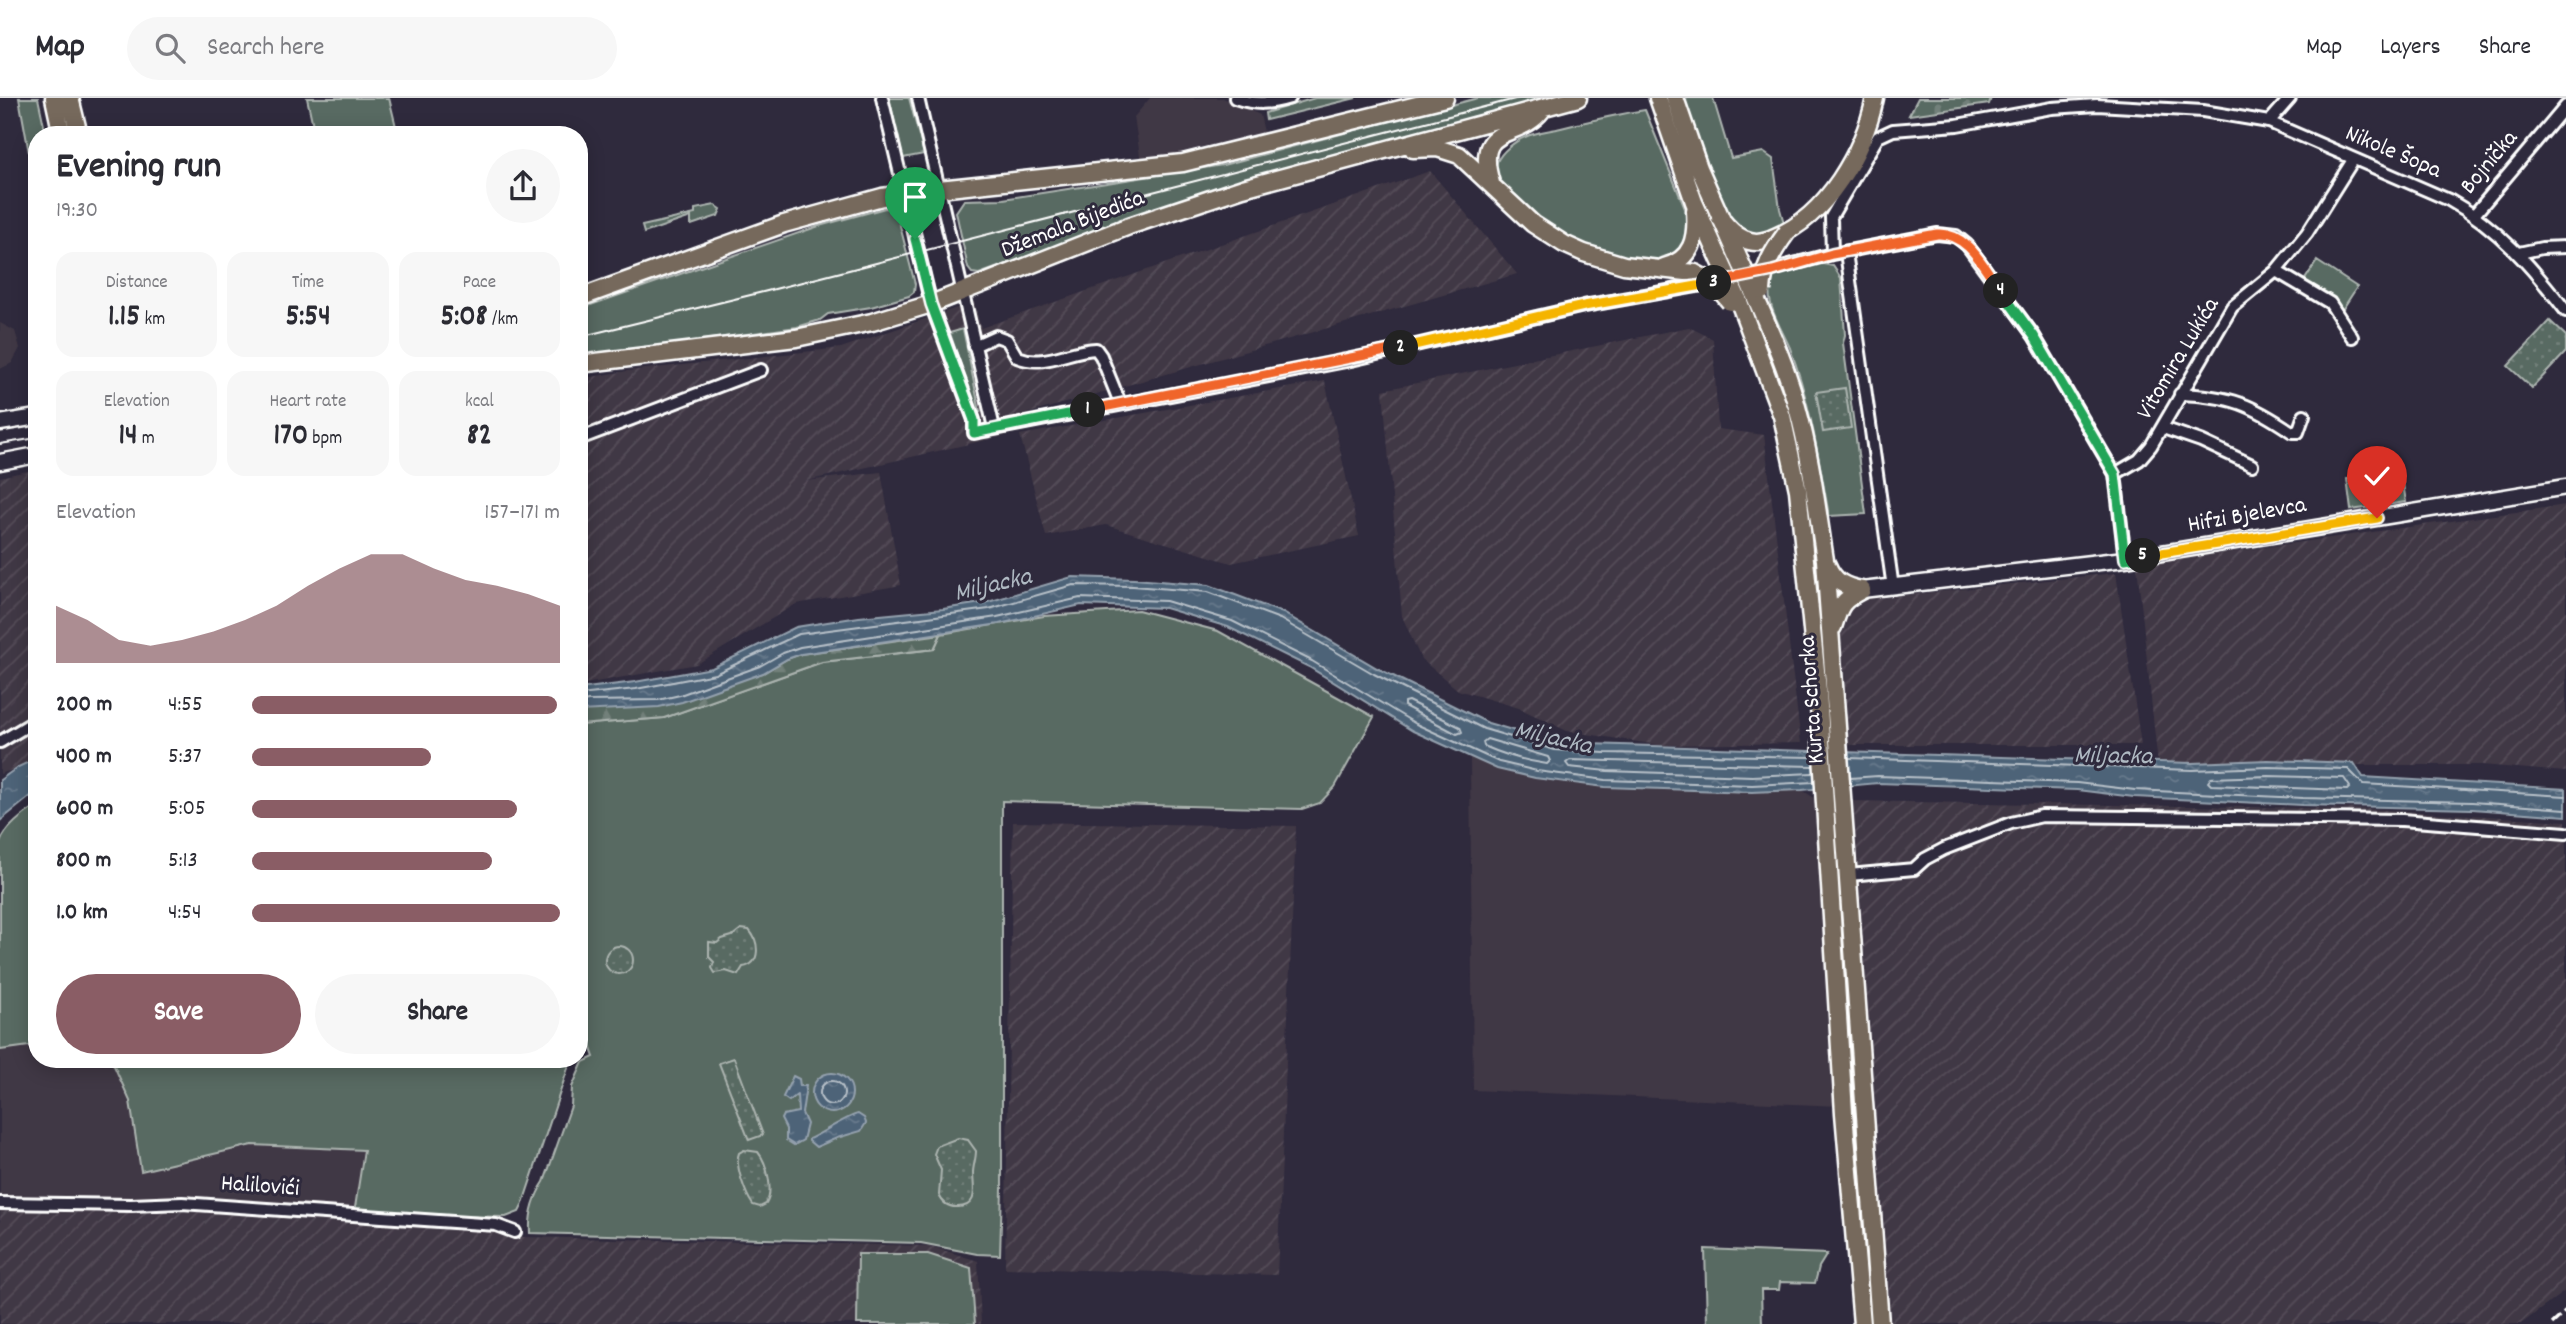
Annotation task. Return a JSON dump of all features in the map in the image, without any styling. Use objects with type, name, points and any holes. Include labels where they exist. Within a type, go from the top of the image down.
[{"type":"main road","points":[[54,98],[60,126]]},
{"type":"main road","points":[[70,98],[77,126]]},
{"type":"main road","points":[[1371,117],[1401,98]]},
{"type":"main road","name":"Džemala Bijedića","points":[[588,295],[793,221],[851,204],[939,188],[1183,163],[1445,98]]},
{"type":"main road","name":"Džemala Bijedića","points":[[588,363],[796,338],[843,329],[931,304],[1165,213],[1243,188],[1578,98]]},
{"type":"main road","name":"Kurta Schorka","points":[[1658,98],[1692,171],[1758,292],[1797,407],[1812,474],[1825,560],[1831,632],[1880,1324]]},
{"type":"main road","name":"Kurta Schorka","points":[[1675,98],[1692,171],[1694,202],[1726,273],[1734,300],[1744,315],[1782,416],[1798,490],[1822,746],[1844,1112],[1862,1324]]},
{"type":"main road","points":[[1720,218],[1731,231],[1751,242],[1770,240],[1787,232],[1821,203],[1836,184],[1865,130],[1875,98]]},
{"type":"main road","points":[[1491,183],[1487,163],[1494,139],[1532,120],[1545,107]]},
{"type":"main road","points":[[1390,148],[1449,150],[1469,162],[1517,211],[1564,244],[1605,260],[1642,268],[1695,273],[1714,283],[1734,300]]},
{"type":"main road","points":[[1659,268],[1678,262],[1692,249],[1696,228],[1694,202]]},
{"type":"main road","points":[[1758,292],[1768,260],[1787,232]]},
{"type":"main road","points":[[0,423],[28,418]]},
{"type":"main road","points":[[0,462],[28,457]]},
{"type":"main road","name":"Hifzi Bjelevca","points":[[1862,590],[2125,559],[2566,487]]},
{"type":"main road","points":[[1825,560],[1835,581],[1862,590]]},
{"type":"main road","points":[[1831,632],[1838,610],[1846,598],[1862,590]]},
{"type":"street","points":[[882,98],[931,304],[974,420],[974,433],[1351,360],[1584,306],[1735,279],[1832,254],[1937,234],[1950,234],[1962,240],[2034,336],[2115,474],[2125,559]]},
{"type":"street","points":[[918,98],[994,428]]},
{"type":"street","points":[[1235,98],[1256,104],[1271,104],[1290,98]]},
{"type":"street","points":[[2020,98],[2021,112]]},
{"type":"street","points":[[2203,111],[2208,98]]},
{"type":"street","points":[[2269,122],[2290,98]]},
{"type":"street","name":"Nikole Šopa","points":[[1832,254],[1831,217],[1878,137],[1893,130],[1957,125],[2021,112],[2098,102],[2203,111],[2269,122],[2449,200],[2474,215],[2519,253],[2566,311]]},
{"type":"street","name":"Bojnička","points":[[2474,215],[2566,106]]},
{"type":"street","name":"Vitomira Lukića","points":[[2115,474],[2139,460],[2163,428],[2232,307],[2276,271],[2307,233],[2353,160]]},
{"type":"street","points":[[2519,253],[2566,247]]},
{"type":"street","points":[[1846,252],[1894,587]]},
{"type":"street","points":[[2276,271],[2330,303],[2352,337]]},
{"type":"street","points":[[974,346],[996,336],[1007,340],[1017,357],[1031,361],[1044,361],[1096,349],[1120,403]]},
{"type":"street","points":[[588,436],[761,370]]},
{"type":"street","points":[[2180,394],[2216,395],[2243,403],[2292,432],[2298,432],[2301,428],[2304,415]]},
{"type":"street","points":[[2163,428],[2252,465]]},
{"type":"street","points":[[0,742],[28,725]]},
{"type":"street","points":[[1849,874],[1914,869],[1925,859],[1944,849],[2011,823],[2042,816],[2402,820],[2566,833]]},
{"type":"street","name":"Halilovići","points":[[0,1203],[182,1203],[496,1225],[515,1232]]},
{"type":"shaded area","points":[[1150,98],[1223,98],[1260,115],[1264,132],[1141,162],[1134,117]]},
{"type":"shaded area","points":[[1430,171],[1517,274],[1005,420],[1008,435],[806,481],[881,472],[901,585],[796,604],[697,664],[588,683],[588,378],[841,348],[974,302],[981,328]]},
{"type":"shaded area","points":[[0,323],[15,331],[20,348],[12,363],[0,369]]},
{"type":"shaded area","points":[[1689,327],[1713,339],[1718,429],[1764,435],[1801,743],[1658,745],[1567,731],[1519,708],[1458,690],[1421,659],[1402,616],[1383,390]]},
{"type":"shaded area","points":[[1325,381],[1359,536],[1231,563],[1106,525],[1046,536],[1020,435]]},
{"type":"shaded area","points":[[28,471],[28,764],[0,774],[0,477]]},
{"type":"shaded area","points":[[2566,505],[2566,772],[2482,765],[2158,765],[2137,565]]},
{"type":"shaded area","points":[[2116,573],[2141,745],[1845,745],[1835,620],[1867,599]]},
{"type":"shaded area","points":[[1470,757],[1497,769],[1535,778],[1605,787],[1752,792],[1802,790],[1816,799],[1840,1106],[1473,1090]]},
{"type":"shaded area","points":[[1845,801],[2372,809],[2566,821],[2566,1290],[2521,1324],[1880,1324]]},
{"type":"shaded area","points":[[1013,822],[1296,826],[1277,1275],[1005,1268]]},
{"type":"shaded area","points":[[28,1046],[28,1068],[115,1068],[130,1101],[141,1171],[253,1145],[364,1151],[354,1214],[0,1206],[0,1050]]},
{"type":"shaded area","points":[[131,1205],[509,1228],[523,1237],[930,1246],[978,1261],[981,1324],[0,1324],[0,1206]]},
{"type":"green space","points":[[19,98],[38,98],[44,126],[28,126],[28,147]]},
{"type":"green space","points":[[307,98],[389,98],[396,126],[313,126]]},
{"type":"green space","points":[[889,98],[909,98],[924,154],[903,158]]},
{"type":"green space","points":[[1315,98],[1356,98],[1266,120],[1265,113]]},
{"type":"green space","points":[[1478,98],[1556,98],[1237,181],[979,274],[972,273],[968,268],[956,212],[964,200],[1003,199],[1223,165]]},
{"type":"green space","points":[[1713,98],[1731,158],[1763,152],[1773,159],[1784,223],[1754,235],[1737,226],[1726,212],[1700,153],[1684,100]]},
{"type":"green space","points":[[1918,98],[1991,98],[1989,104],[1909,115]]},
{"type":"green space","points":[[1645,110],[1688,216],[1685,246],[1678,256],[1656,263],[1615,259],[1599,254],[1533,217],[1504,190],[1497,176],[1497,162],[1505,151],[1521,139]]},
{"type":"green space","points":[[715,205],[721,209],[718,216],[691,225],[691,217],[644,233],[642,226],[695,214],[695,209]]},
{"type":"green space","points":[[885,208],[893,209],[897,214],[915,284],[914,292],[909,296],[871,307],[828,314],[820,320],[797,327],[588,356],[588,306],[819,226]]},
{"type":"green space","points":[[2317,261],[2357,287],[2342,310],[2302,284]]},
{"type":"green space","points":[[1818,263],[1833,266],[1841,278],[1845,335],[1843,343],[1866,514],[1829,516],[1803,389],[1769,295],[1772,277]]},
{"type":"green space","points":[[2550,321],[2566,336],[2566,352],[2532,388],[2508,366]]},
{"type":"green space","points":[[963,329],[980,412],[977,413],[950,333]]},
{"type":"green space","points":[[1845,388],[1851,428],[1823,432],[1816,392]]},
{"type":"green space","points":[[2401,471],[2406,502],[2351,510],[2347,479]]},
{"type":"green space","points":[[1138,610],[1218,631],[1374,717],[1335,787],[1320,803],[1302,809],[1002,801],[1000,1255],[977,1254],[921,1243],[530,1233],[533,1206],[571,1106],[572,1087],[580,1068],[588,1068],[588,1060],[594,1057],[588,1041],[588,724],[664,718],[822,662],[934,649],[941,634],[1044,616]]},
{"type":"green space","points":[[941,634],[934,649],[822,662],[664,718],[588,724],[588,709],[763,673],[801,654]]},
{"type":"green space","points":[[28,812],[28,1046],[0,1050],[0,843],[6,832]]},
{"type":"green space","points":[[741,929],[749,930],[755,940],[756,957],[753,962],[743,967],[738,975],[726,971],[715,973],[712,968],[714,962],[709,957],[709,942],[717,943]]},
{"type":"green space","points":[[619,946],[629,950],[633,960],[629,970],[619,974],[609,970],[605,960],[609,950]]},
{"type":"green space","points":[[734,1058],[763,1135],[749,1140],[719,1063]]},
{"type":"green space","points":[[115,1068],[568,1068],[522,1206],[519,1212],[506,1217],[354,1214],[364,1150],[252,1145],[141,1171],[130,1101]]},
{"type":"green space","points":[[958,1138],[968,1140],[976,1151],[973,1170],[974,1196],[969,1204],[956,1207],[945,1204],[939,1195],[941,1170],[934,1154],[937,1146]]},
{"type":"green space","points":[[744,1150],[758,1152],[767,1170],[768,1198],[766,1204],[760,1207],[753,1205],[742,1180],[738,1158],[739,1153]]},
{"type":"green space","points":[[1705,1249],[1827,1254],[1819,1267],[1815,1283],[1780,1282],[1779,1290],[1761,1290],[1762,1324],[1707,1324]]},
{"type":"green space","points":[[858,1254],[928,1254],[971,1268],[975,1324],[857,1324]]},
{"type":"water","points":[[1072,577],[1209,585],[1283,613],[1377,668],[1488,723],[1557,743],[2192,763],[2268,760],[2354,763],[2363,777],[2566,789],[2566,816],[2472,809],[2134,797],[2077,790],[1878,783],[1752,792],[1605,787],[1535,778],[1497,769],[1413,731],[1309,667],[1228,627],[1165,608],[1081,605],[999,624],[801,654],[763,673],[682,702],[659,707],[588,711],[588,688],[712,668],[796,627],[988,602]]},
{"type":"water","points":[[28,762],[28,798],[0,821],[0,780]]},
{"type":"water","points":[[832,1073],[846,1079],[852,1093],[846,1107],[832,1113],[818,1107],[812,1093],[818,1079]]},
{"type":"water","points":[[793,1076],[799,1079],[800,1086],[806,1086],[802,1113],[807,1124],[803,1140],[794,1145],[786,1140],[786,1129],[781,1119],[783,1115],[798,1112],[797,1095],[789,1101],[783,1097]]},
{"type":"water","points":[[858,1114],[866,1123],[861,1131],[816,1147],[809,1141],[809,1139]]},
{"type":"tram line","points":[[588,335],[1519,98]]},
{"type":"tram line","points":[[0,444],[28,439]]},
{"type":"railway","points":[[2552,1324],[2566,1311]]},
{"type":"route","points":[[915,239],[931,304],[974,420],[974,433],[1351,360],[1584,306],[1773,271],[1832,254],[1937,234],[1950,234],[1967,245],[2034,336],[2115,474],[2125,559],[2377,518]]},
{"type":"water label","name":"Miljacka","points":[[993,586]]},
{"type":"water label","name":"Miljacka","points":[[1553,739]]},
{"type":"water label","name":"Miljacka","points":[[2113,757]]}]
